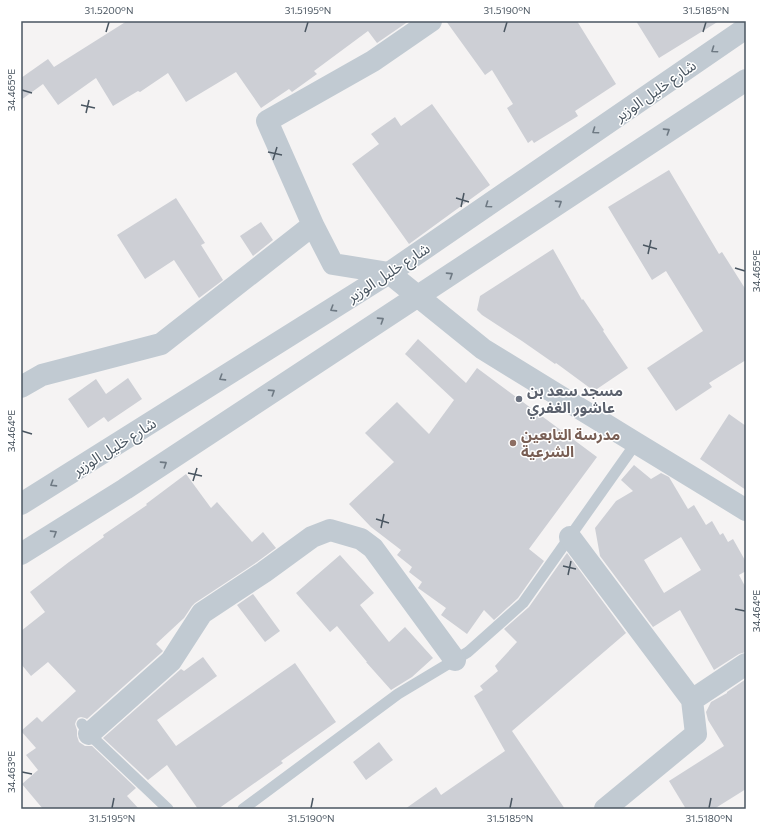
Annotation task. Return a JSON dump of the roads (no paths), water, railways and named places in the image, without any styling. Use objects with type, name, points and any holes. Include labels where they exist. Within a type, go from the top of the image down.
[{"type":"street","points":[[431,21],[373,61],[267,121],[313,225],[333,264],[389,273],[483,349],[746,510]]},
{"type":"street","name":"شارع خليل الوزير","points":[[21,504],[389,273],[746,28]]},
{"type":"street","points":[[21,554],[125,489],[746,80]]},
{"type":"street","points":[[21,387],[42,375],[161,344],[313,225]]},
{"type":"street","points":[[85,729],[171,661],[202,613],[264,572],[312,537],[330,530],[361,538],[373,548],[455,660]]},
{"type":"street","points":[[570,538],[692,700],[696,734],[606,809]]},
{"type":"street","points":[[692,700],[746,664]]},
{"type":"lane","points":[[243,809],[398,694],[468,652],[524,603],[636,443]]},
{"type":"lane","points":[[85,729],[168,809]]},
{"type":"place","name":"مسجد سعد بن عاشور الغفري","points":[[519,399]]},
{"type":"place","name":"مدرسة التابعين الشرعية","points":[[513,443]]}]
